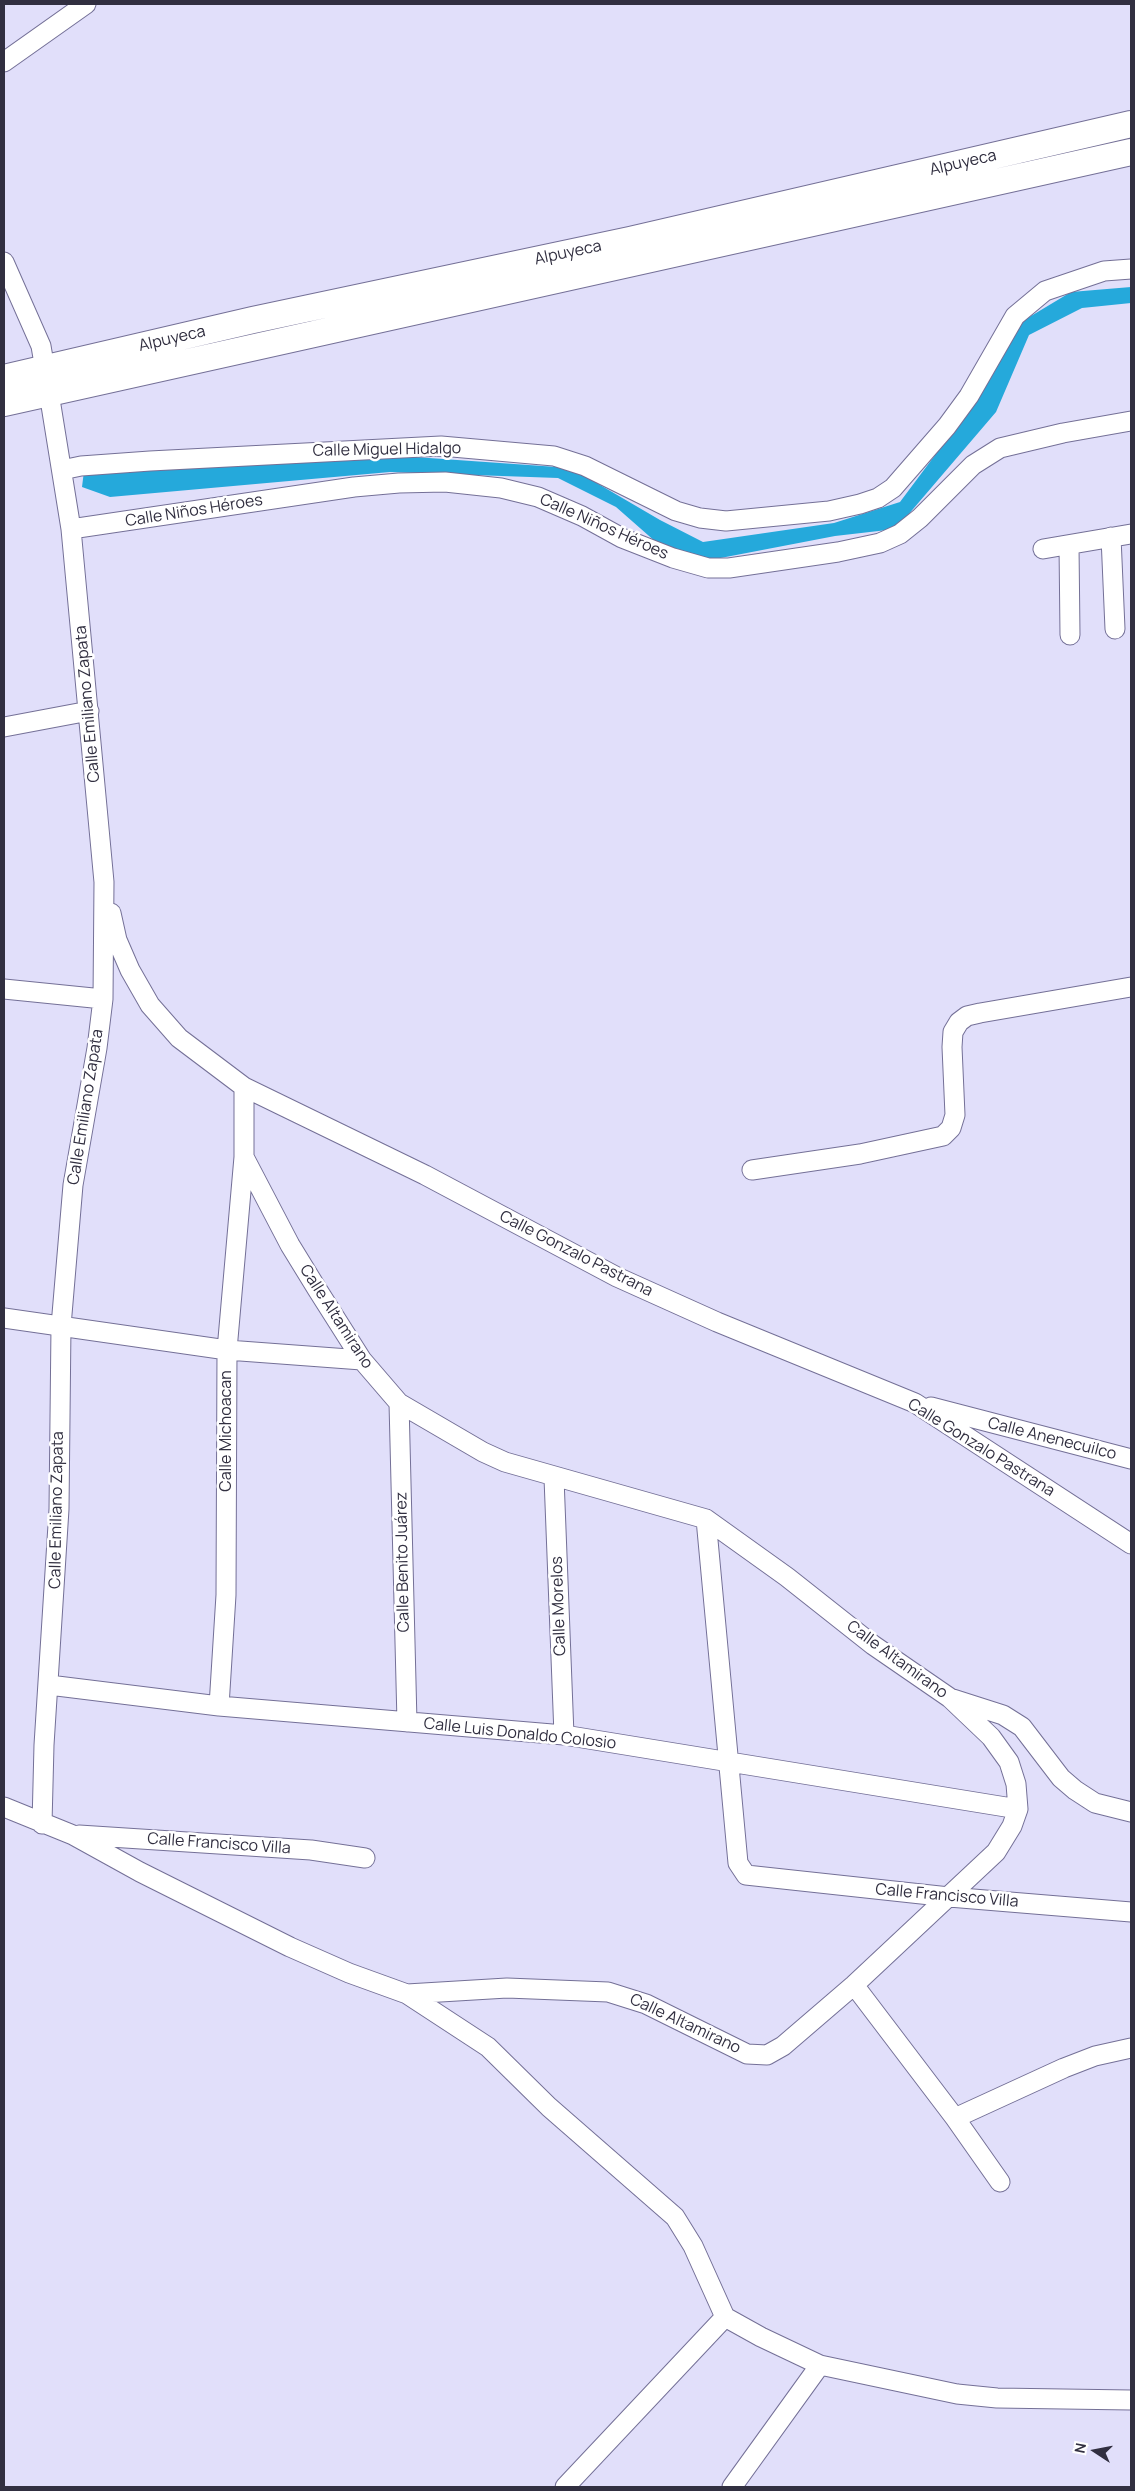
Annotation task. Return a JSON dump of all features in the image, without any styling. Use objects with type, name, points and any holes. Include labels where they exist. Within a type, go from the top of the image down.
[{"type":"main road","name":"Alpuyeca","points":[[4,403],[47,381],[253,320],[630,240],[1131,124]]},
{"type":"main road","name":"Alpuyeca","points":[[4,378],[47,381],[1131,152]]},
{"type":"street","points":[[4,62],[86,4]]},
{"type":"street","name":"Calle Emiliano Zapata","points":[[4,262],[41,346],[62,470],[71,529],[104,882],[103,998],[97,1048],[73,1185],[61,1326],[59,1509],[42,1824]]},
{"type":"street","name":"Calle Miguel Hidalgo","points":[[62,470],[81,466],[150,460],[441,446],[554,456],[585,466],[676,511],[700,518],[726,521],[829,511],[878,498],[892,488],[947,426],[969,396],[1015,316],[1045,291],[1104,271],[1131,269]]},
{"type":"street","name":"Calle Niños Héroes","points":[[71,529],[354,487],[399,483],[445,482],[501,488],[538,497],[582,516],[622,538],[673,558],[708,568],[729,568],[838,552],[880,543],[900,534],[920,518],[973,465],[1000,448],[1063,433],[1131,421]]},
{"type":"street","points":[[1043,549],[1131,534]]},
{"type":"street","points":[[1111,537],[1115,629]]},
{"type":"street","points":[[1069,545],[1070,635]]},
{"type":"street","points":[[4,727],[89,711]]},
{"type":"street","name":"Calle Gonzalo Pastrana","points":[[104,882],[117,940],[130,970],[150,1005],[179,1038],[244,1087],[426,1175],[617,1277],[717,1322],[915,1403],[1131,1544]]},
{"type":"street","points":[[752,1170],[860,1154],[943,1136],[951,1128],[955,1115],[952,1046],[953,1032],[958,1022],[967,1016],[980,1013],[1131,987]]},
{"type":"street","points":[[4,989],[103,998]]},
{"type":"street","name":"Calle Altamirano","points":[[244,1087],[244,1157],[290,1245],[362,1360],[399,1403],[483,1452],[505,1462],[554,1478],[706,1519],[787,1577],[873,1646],[950,1698],[991,1737],[1009,1762],[1016,1784],[1018,1809],[1009,1832],[996,1852],[854,1985],[776,2051],[757,2055],[747,2054],[646,2004],[608,1992],[507,1988],[407,1994]]},
{"type":"street","name":"Calle Michoacan","points":[[219,1706],[226,1595],[227,1350],[244,1157]]},
{"type":"street","points":[[4,1318],[227,1350],[362,1360]]},
{"type":"street","name":"Calle Benito Juárez","points":[[399,1403],[407,1722]]},
{"type":"street","name":"Calle Anenecuilco","points":[[915,1403],[1131,1459]]},
{"type":"street","name":"Calle Morelos","points":[[554,1478],[564,1735]]},
{"type":"street","name":"Calle Francisco Villa","points":[[706,1519],[738,1863],[746,1875],[949,1897],[1131,1912]]},
{"type":"street","name":"Calle Luis Donaldo Colosio","points":[[48,1685],[219,1706],[564,1735],[1018,1809]]},
{"type":"street","points":[[950,1698],[1003,1715],[1022,1727],[1061,1778],[1075,1790],[1095,1803],[1131,1812]]},
{"type":"street","points":[[4,1807],[42,1824],[73,1834],[140,1872],[290,1947],[349,1973],[407,1994],[488,2047],[556,2114],[675,2217],[694,2246],[725,2317],[820,2365],[957,2394],[997,2398],[1131,2400]]},
{"type":"street","name":"Calle Francisco Villa","points":[[73,1834],[311,1850],[365,1858]]},
{"type":"street","points":[[854,1985],[955,2118],[1000,2182]]},
{"type":"street","points":[[955,2118],[1064,2068],[1095,2056],[1131,2048]]},
{"type":"street","points":[[565,2487],[725,2317]]},
{"type":"street","points":[[732,2487],[820,2365]]},
{"type":"water","points":[[1131,287],[1131,303],[1082,308],[1029,335],[996,412],[896,529],[835,536],[705,561],[657,543],[616,507],[558,478],[390,472],[110,497],[82,487],[84,471],[386,455],[571,468],[660,520],[703,542],[834,523],[900,502],[974,403],[1016,325],[1071,292]]}]
